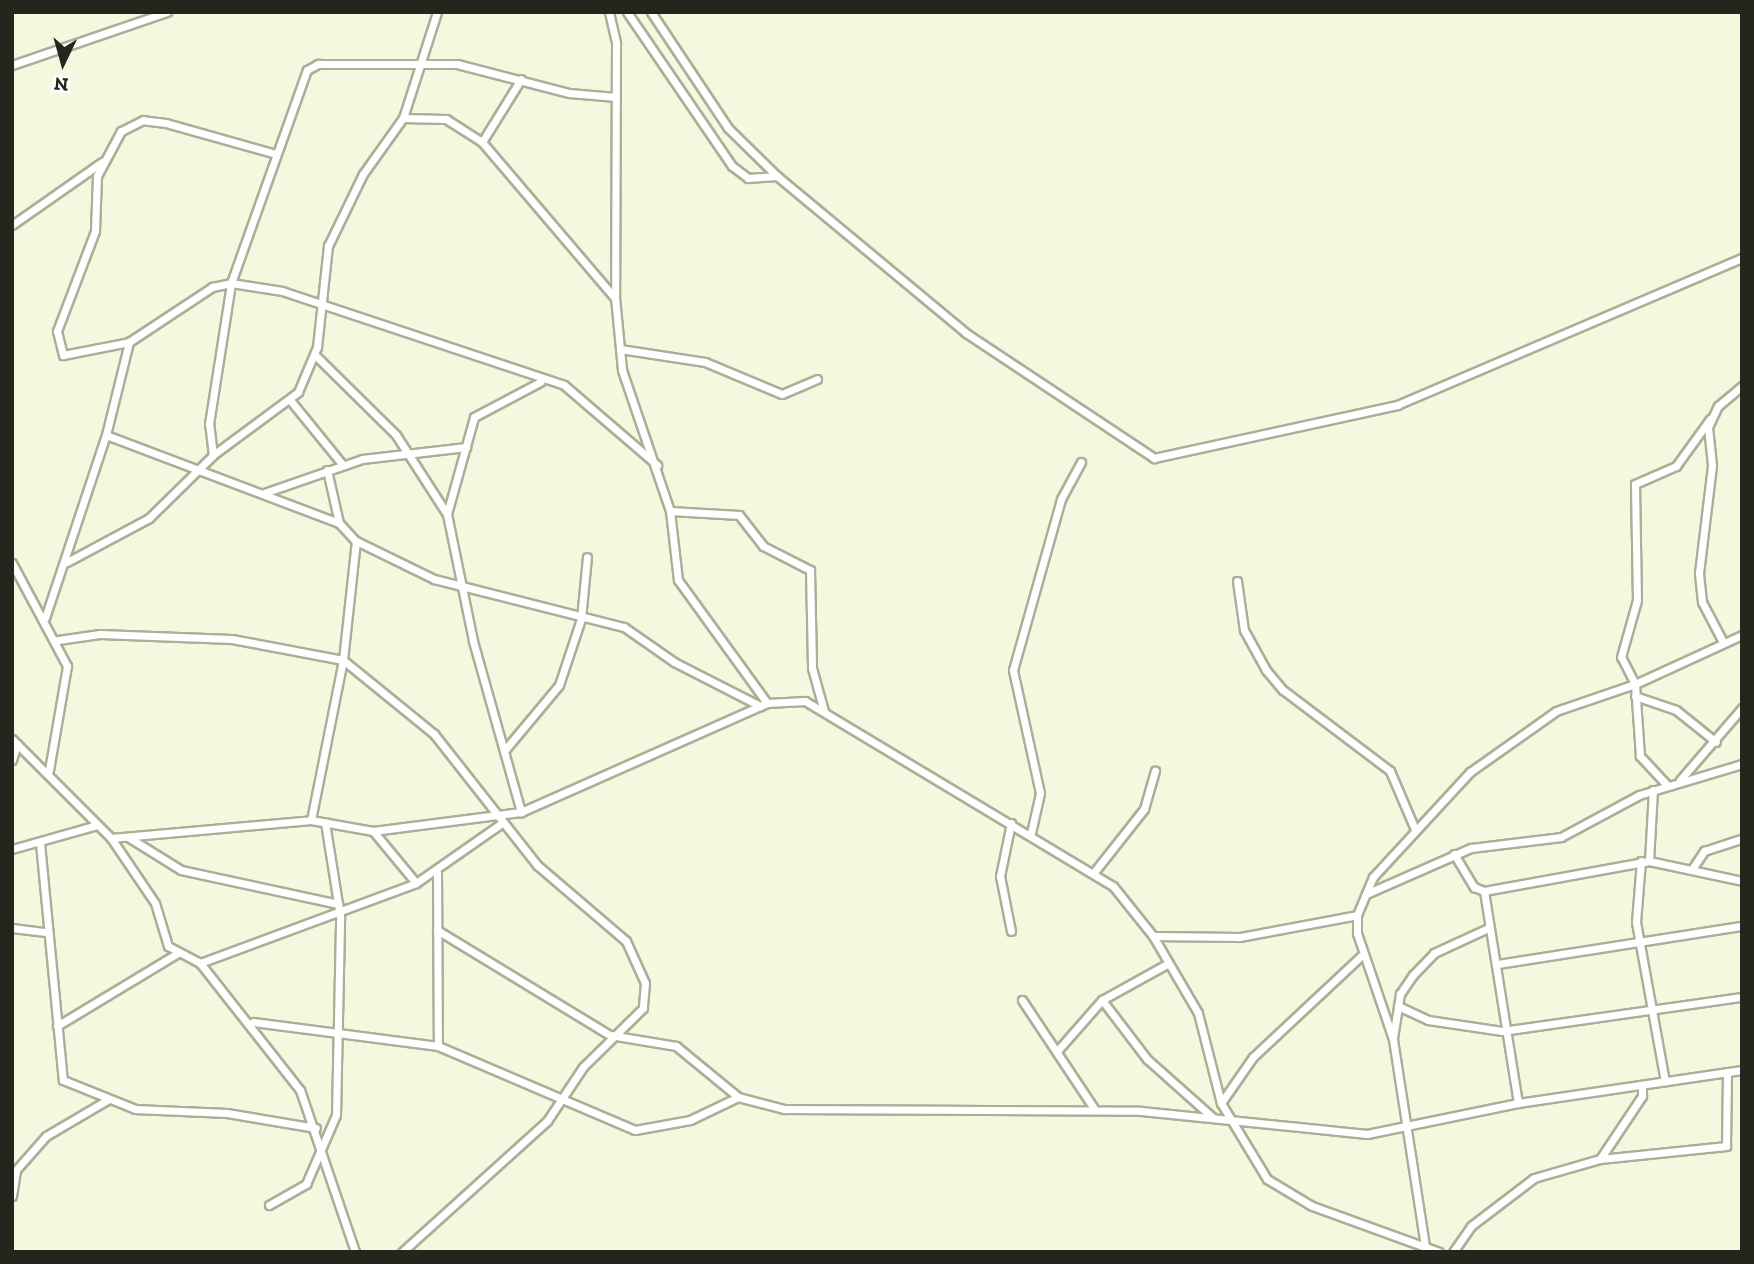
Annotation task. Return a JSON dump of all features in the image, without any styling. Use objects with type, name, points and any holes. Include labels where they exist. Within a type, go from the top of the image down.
[{"type":"street","points":[[12,65],[167,12]]},
{"type":"street","points":[[67,562],[149,518],[213,455],[290,400],[315,355],[328,246],[363,174],[403,118],[437,12]]},
{"type":"street","points":[[609,12],[616,43],[615,298],[626,389],[657,465],[670,511],[678,580],[764,704]]},
{"type":"street","points":[[627,12],[732,166],[748,178],[777,176]]},
{"type":"street","points":[[651,12],[728,128],[777,176],[966,333],[1154,458],[1397,405],[1742,258]]},
{"type":"street","points":[[213,455],[209,424],[231,283],[307,70],[419,63],[615,97]]},
{"type":"street","points":[[482,142],[521,79]]},
{"type":"street","points":[[403,118],[446,119],[482,142],[615,298]]},
{"type":"street","points":[[276,154],[219,134],[143,120],[121,131],[103,162],[95,231],[63,310],[58,340],[66,356],[128,342],[197,294],[231,283],[322,303],[540,382],[570,388],[657,465]]},
{"type":"street","points":[[12,225],[103,162]]},
{"type":"street","points":[[45,618],[67,562],[106,435],[128,342]]},
{"type":"street","points":[[620,349],[705,362],[782,394],[817,379]]},
{"type":"street","points":[[315,355],[408,450],[447,514],[521,812]]},
{"type":"street","points":[[447,514],[474,417],[540,382]]},
{"type":"street","points":[[1667,785],[1640,756],[1635,684],[1621,657],[1637,600],[1636,484],[1676,466],[1710,419],[1742,386]]},
{"type":"street","points":[[290,400],[342,464]]},
{"type":"street","points":[[1710,419],[1712,465],[1699,573],[1702,602],[1723,642]]},
{"type":"street","points":[[106,435],[172,463],[201,466],[339,523],[356,541],[464,588],[581,619],[624,627],[674,662],[764,704]]},
{"type":"street","points":[[264,493],[342,464],[408,450],[466,447]]},
{"type":"street","points":[[1031,833],[1040,793],[1013,670],[1058,508],[1080,462]]},
{"type":"street","points":[[327,470],[339,523]]},
{"type":"street","points":[[670,511],[740,515],[763,546],[810,570],[812,668],[824,711]]},
{"type":"street","points":[[311,820],[343,660],[356,541]]},
{"type":"street","points":[[504,751],[554,696],[581,619],[587,557]]},
{"type":"street","points":[[12,564],[58,640],[68,683],[49,771]]},
{"type":"street","points":[[1237,581],[1244,630],[1266,670],[1283,690],[1390,771],[1414,827]]},
{"type":"street","points":[[58,640],[144,633],[232,639],[343,660],[434,734],[537,865],[626,941],[648,998],[610,1035],[563,1101],[462,1202],[402,1252]]},
{"type":"street","points":[[1393,1039],[1362,955],[1357,915],[1386,857],[1470,772],[1556,711],[1635,684],[1740,636],[1742,645]]},
{"type":"street","points":[[1635,696],[1676,709],[1716,741]]},
{"type":"street","points":[[200,963],[340,916],[416,883],[437,872],[500,821],[764,704],[805,701],[1095,871],[1153,936],[1206,1030],[1221,1103],[1228,1119],[1267,1179],[1285,1193],[1439,1252]]},
{"type":"street","points":[[1680,780],[1742,708]]},
{"type":"street","points":[[15,741],[49,771],[111,838],[155,903],[165,939],[178,953],[200,963],[253,1022],[300,1090],[316,1128],[355,1252]]},
{"type":"street","points":[[12,760],[15,741]]},
{"type":"street","points":[[1366,894],[1454,854],[1561,837],[1653,790],[1742,764]]},
{"type":"street","points":[[1095,871],[1144,809],[1155,771]]},
{"type":"street","points":[[1653,790],[1645,861],[1634,904],[1665,1081]]},
{"type":"street","points":[[111,838],[311,820],[373,831],[500,821]]},
{"type":"street","points":[[270,1205],[306,1184],[337,1101],[335,1034],[340,916],[325,822]]},
{"type":"street","points":[[1011,823],[1000,876],[1011,931]]},
{"type":"street","points":[[12,849],[97,825]]},
{"type":"street","points":[[373,831],[416,883]]},
{"type":"street","points":[[128,836],[181,870],[338,904]]},
{"type":"street","points":[[1692,869],[1704,851],[1742,839]]},
{"type":"street","points":[[40,843],[46,932],[63,1080],[107,1100],[163,1113],[227,1113],[316,1128]]},
{"type":"street","points":[[1454,854],[1474,887],[1484,891],[1645,861],[1742,881]]},
{"type":"street","points":[[437,872],[438,1046]]},
{"type":"street","points":[[1484,891],[1488,928],[1498,964],[1502,1031],[1518,1103]]},
{"type":"street","points":[[1153,936],[1240,937],[1357,915]]},
{"type":"street","points":[[1498,964],[1742,926]]},
{"type":"street","points":[[12,928],[46,932]]},
{"type":"street","points":[[1425,1246],[1402,1131],[1393,1039],[1398,1006],[1434,953],[1488,928]]},
{"type":"street","points":[[437,930],[610,1035],[676,1046],[738,1097],[831,1112],[982,1106],[1095,1110],[1228,1119],[1333,1135],[1402,1131],[1518,1103],[1742,1070]]},
{"type":"street","points":[[57,1026],[178,953]]},
{"type":"street","points":[[1221,1103],[1254,1057],[1362,955]]},
{"type":"street","points":[[1058,1051],[1102,1000],[1167,964]]},
{"type":"street","points":[[1398,1006],[1428,1020],[1502,1031],[1742,997]]},
{"type":"street","points":[[1022,1000],[1095,1110]]},
{"type":"street","points":[[1102,1000],[1147,1059],[1213,1118]]},
{"type":"street","points":[[253,1022],[438,1046],[635,1130],[690,1120],[738,1097]]},
{"type":"street","points":[[1453,1252],[1471,1227],[1534,1178],[1600,1159],[1726,1146],[1727,1072]]},
{"type":"street","points":[[1600,1159],[1642,1097],[1642,1085]]},
{"type":"street","points":[[12,1196],[16,1170],[46,1136],[107,1100]]}]
